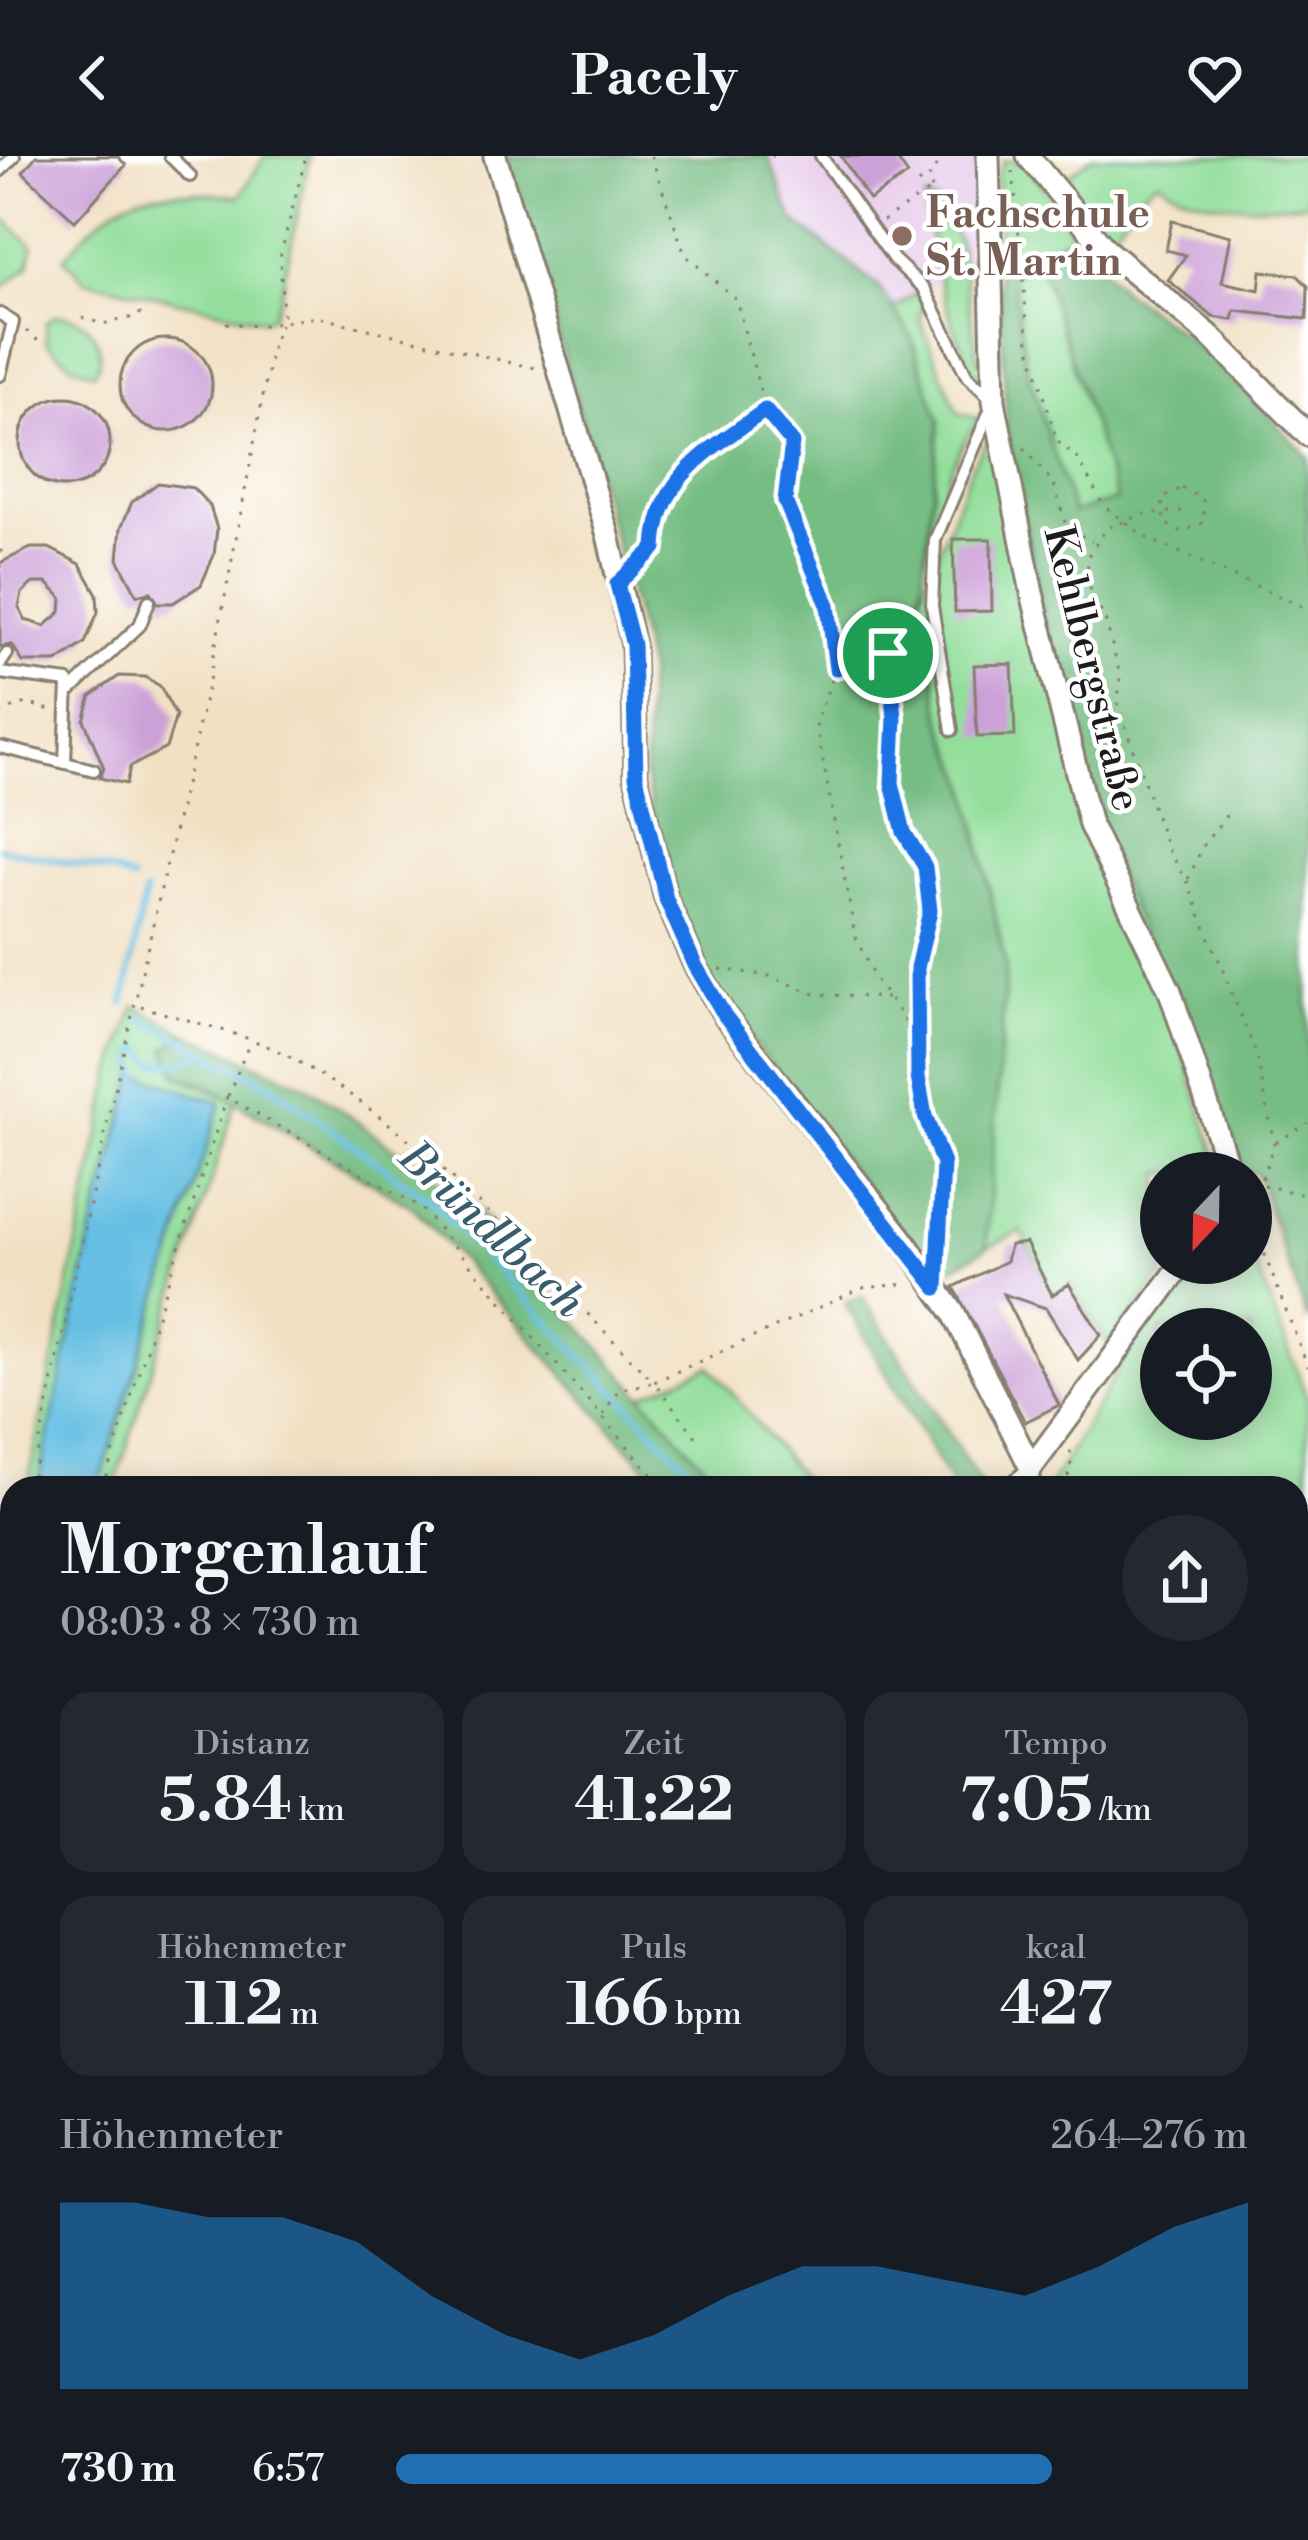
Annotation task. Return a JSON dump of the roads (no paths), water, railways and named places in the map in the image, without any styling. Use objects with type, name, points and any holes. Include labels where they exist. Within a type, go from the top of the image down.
[{"type":"street","points":[[495,156],[633,645],[636,776],[666,899],[695,965],[725,1016],[930,1280],[1027,1476]]},
{"type":"street","points":[[1001,157],[1208,334],[1308,435]]},
{"type":"street","name":"Kehlbergstraße","points":[[1001,157],[994,401],[1032,593],[1090,825],[1170,991],[1223,1152]]},
{"type":"street","points":[[1029,1476],[1168,1284]]},
{"type":"lane","points":[[0,171],[14,156]]},
{"type":"lane","points":[[170,156],[190,176]]},
{"type":"lane","points":[[821,156],[871,229],[924,288],[967,376],[994,401],[935,540],[932,606],[952,730]]},
{"type":"lane","points":[[0,314],[13,322],[0,375]]},
{"type":"lane","points":[[68,693],[140,625],[149,601]]},
{"type":"lane","points":[[2,664],[68,682],[65,763]]},
{"type":"lane","points":[[0,747],[94,770]]},
{"type":"water","points":[[135,1074],[221,1103],[102,1476],[40,1476],[94,1223]]},
{"type":"waterway","name":"Bründlbach","points":[[0,848],[114,872],[133,881]]},
{"type":"waterway","name":"Bründlbach","points":[[124,1004],[145,893]]},
{"type":"waterway","name":"Bründlbach","points":[[140,1017],[276,1089],[432,1202],[697,1476]]},
{"type":"waterway","points":[[139,1076],[135,1061],[140,1047],[155,1063],[178,1063],[206,1051]]},
{"type":"place","name":"Fachschule St. Martin","points":[[902,236]]}]
